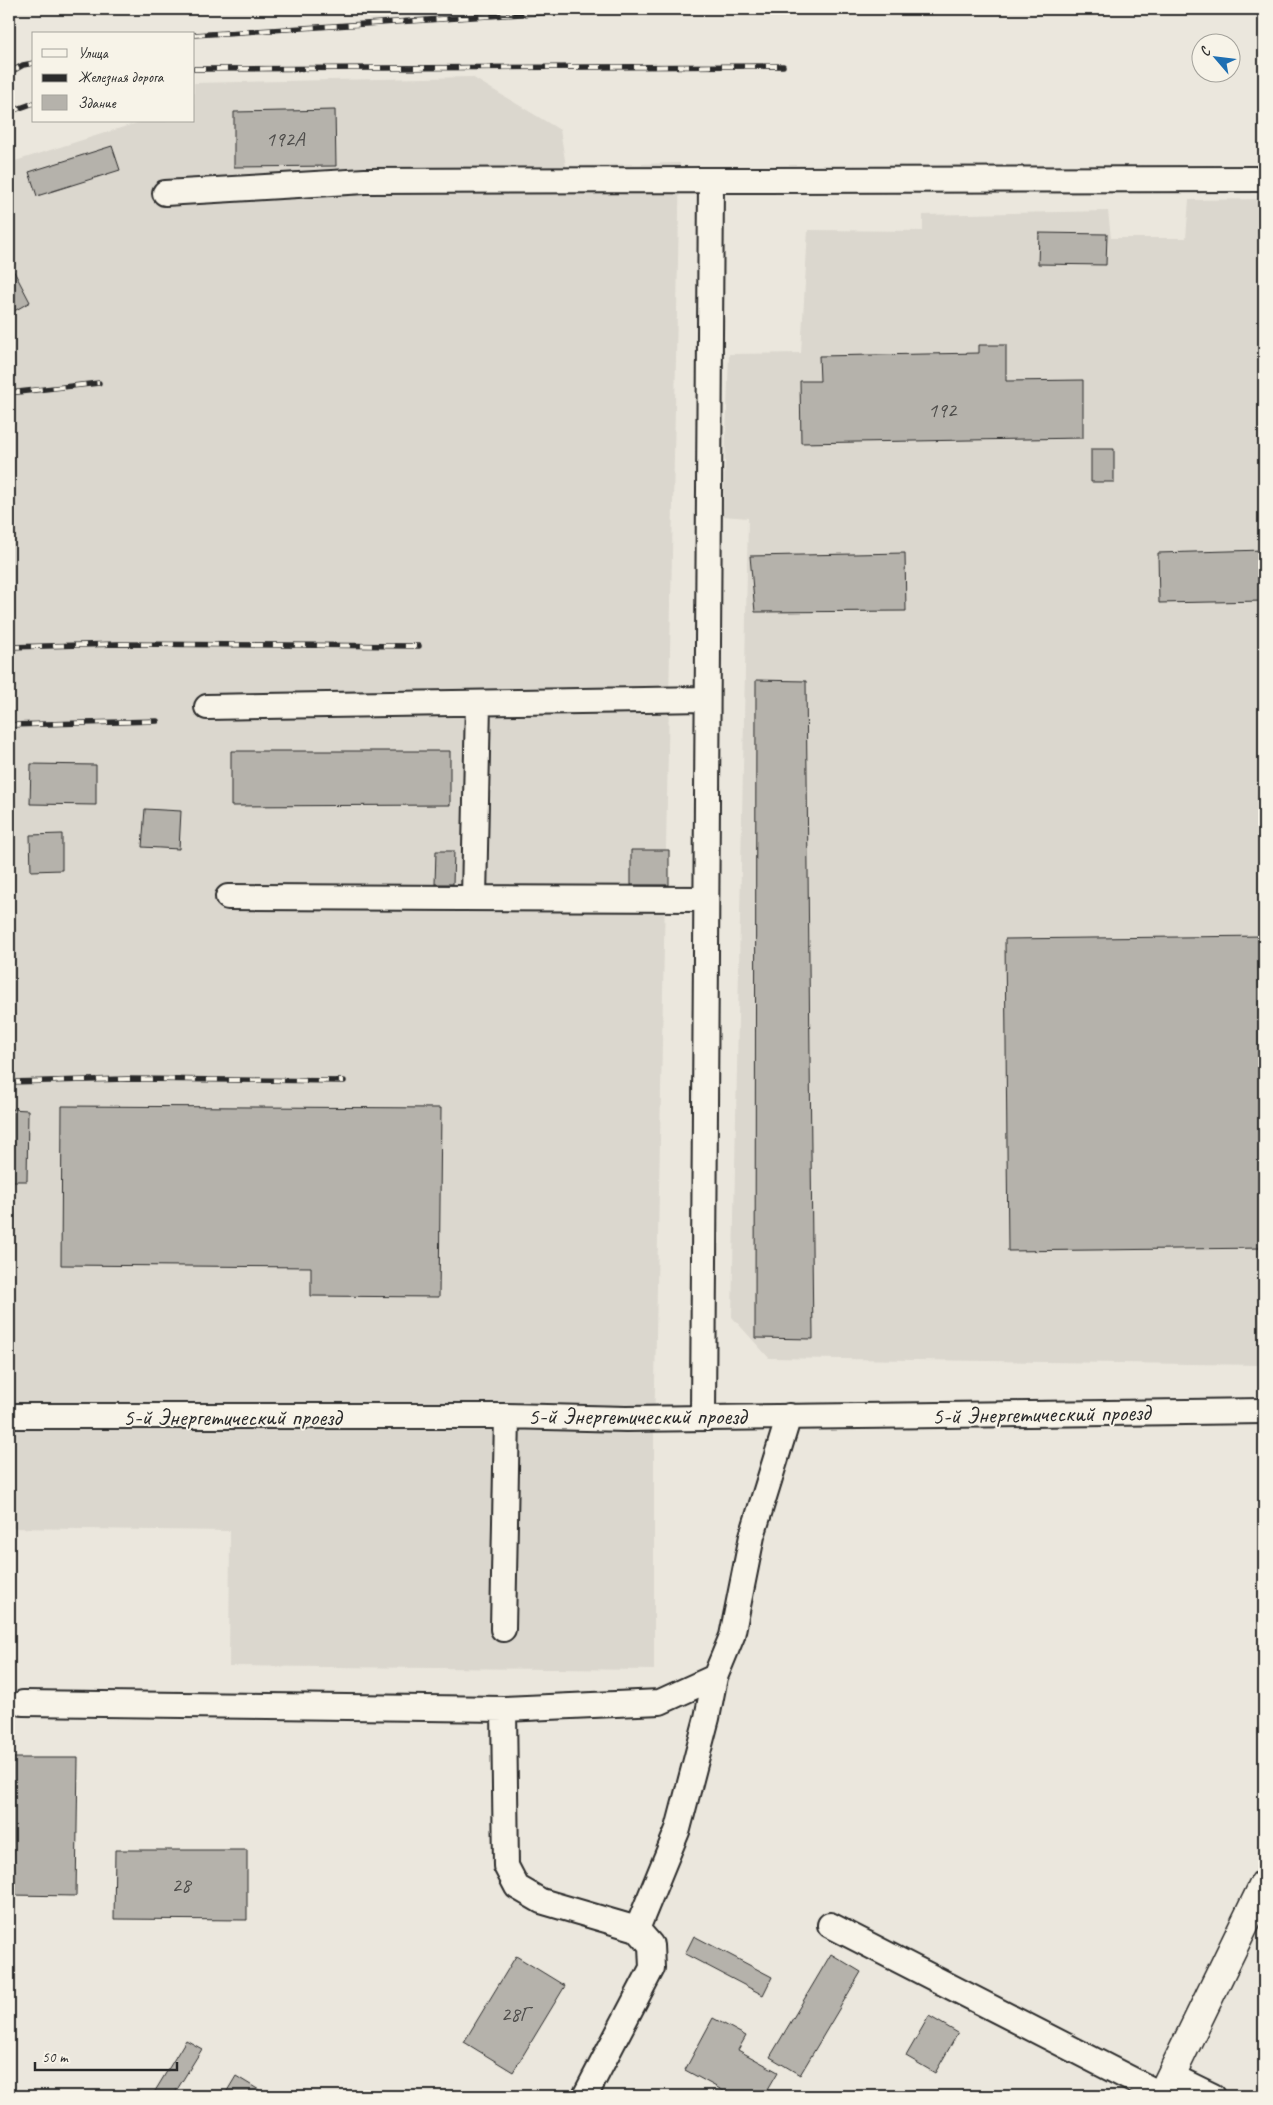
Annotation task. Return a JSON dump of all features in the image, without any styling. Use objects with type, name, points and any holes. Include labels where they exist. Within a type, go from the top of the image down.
[{"type":"main road","points":[[1165,2089],[1264,1884]]},
{"type":"street","points":[[165,193],[365,181],[1264,179]]},
{"type":"street","points":[[703,1417],[711,180]]},
{"type":"street","points":[[207,707],[707,699]]},
{"type":"street","points":[[474,898],[478,703]]},
{"type":"street","points":[[228,897],[706,899]]},
{"type":"street","name":"5-й Энергетический проезд","points":[[9,1416],[507,1416],[626,1419],[1264,1411]]},
{"type":"street","points":[[503,1629],[507,1416]]},
{"type":"street","points":[[637,1929],[678,1829],[708,1718],[715,1677],[732,1636],[752,1536],[789,1416]]},
{"type":"street","points":[[23,1703],[504,1709],[660,1702],[715,1677]]},
{"type":"street","points":[[504,1709],[506,1866],[517,1887],[541,1901],[637,1929],[651,1945],[652,1968],[585,2096]]},
{"type":"street","points":[[830,1925],[1165,2089],[1213,2096]]},
{"type":"shaded area","points":[[472,77],[560,130],[566,166],[680,163],[654,1433],[654,1670],[229,1666],[230,1531],[9,1528],[9,163],[140,122],[195,122],[195,83]]},
{"type":"shaded area","points":[[1264,199],[1264,1365],[769,1358],[732,1317],[748,518],[723,516],[729,354],[801,353],[808,230],[923,231],[923,215],[1108,211],[1111,238],[1186,238],[1189,200]]},
{"type":"building","points":[[335,110],[336,166],[234,167],[234,112]]},
{"type":"building","points":[[112,146],[120,170],[37,196],[29,172]]},
{"type":"building","points":[[1039,233],[1107,234],[1106,265],[1038,264]]},
{"type":"building","points":[[9,262],[30,302],[9,314]]},
{"type":"building","points":[[979,345],[1006,345],[1006,381],[1083,380],[1083,438],[801,443],[800,381],[820,381],[819,356],[979,353]]},
{"type":"building","points":[[1091,449],[1114,449],[1114,482],[1091,482]]},
{"type":"building","points":[[1264,550],[1264,601],[1159,603],[1158,553]]},
{"type":"building","points":[[905,553],[906,611],[755,612],[750,556]]},
{"type":"building","points":[[756,680],[806,681],[813,1339],[755,1338]]},
{"type":"building","points":[[231,751],[450,751],[450,805],[231,806]]},
{"type":"building","points":[[31,764],[96,765],[96,805],[30,804]]},
{"type":"building","points":[[145,809],[181,811],[179,849],[142,847]]},
{"type":"building","points":[[62,834],[62,870],[31,871],[30,835]]},
{"type":"building","points":[[631,850],[669,850],[669,885],[631,885]]},
{"type":"building","points":[[436,851],[454,851],[453,884],[435,884]]},
{"type":"building","points":[[1264,936],[1264,1248],[1008,1251],[1005,939]]},
{"type":"building","points":[[62,1106],[441,1108],[439,1297],[311,1296],[311,1267],[61,1265]]},
{"type":"building","points":[[9,1109],[28,1110],[27,1181],[9,1181]]},
{"type":"building","points":[[11,1758],[78,1758],[76,1896],[10,1895]]},
{"type":"building","points":[[115,1850],[247,1850],[247,1920],[114,1919]]},
{"type":"building","points":[[694,1936],[772,1977],[763,1995],[685,1954]]},
{"type":"building","points":[[831,1954],[861,1972],[800,2075],[770,2057]]},
{"type":"building","points":[[516,1956],[565,1986],[513,2072],[464,2042]]},
{"type":"building","points":[[929,2016],[958,2033],[935,2073],[906,2056]]},
{"type":"building","points":[[713,2018],[746,2036],[738,2050],[778,2072],[764,2096],[733,2096],[685,2070]]},
{"type":"building","points":[[186,2040],[202,2049],[173,2096],[152,2096]]},
{"type":"building","points":[[236,2076],[269,2096],[224,2096]]},
{"type":"railway","points":[[195,35],[599,9]]},
{"type":"railway","points":[[9,73],[23,65],[32,63]]},
{"type":"railway","points":[[195,69],[783,66]]},
{"type":"railway","points":[[9,112],[32,104]]},
{"type":"railway","points":[[9,393],[99,383]]},
{"type":"railway","points":[[9,647],[118,644],[419,646]]},
{"type":"railway","points":[[9,725],[157,721]]},
{"type":"railway","points":[[9,1082],[127,1079],[344,1081]]}]
